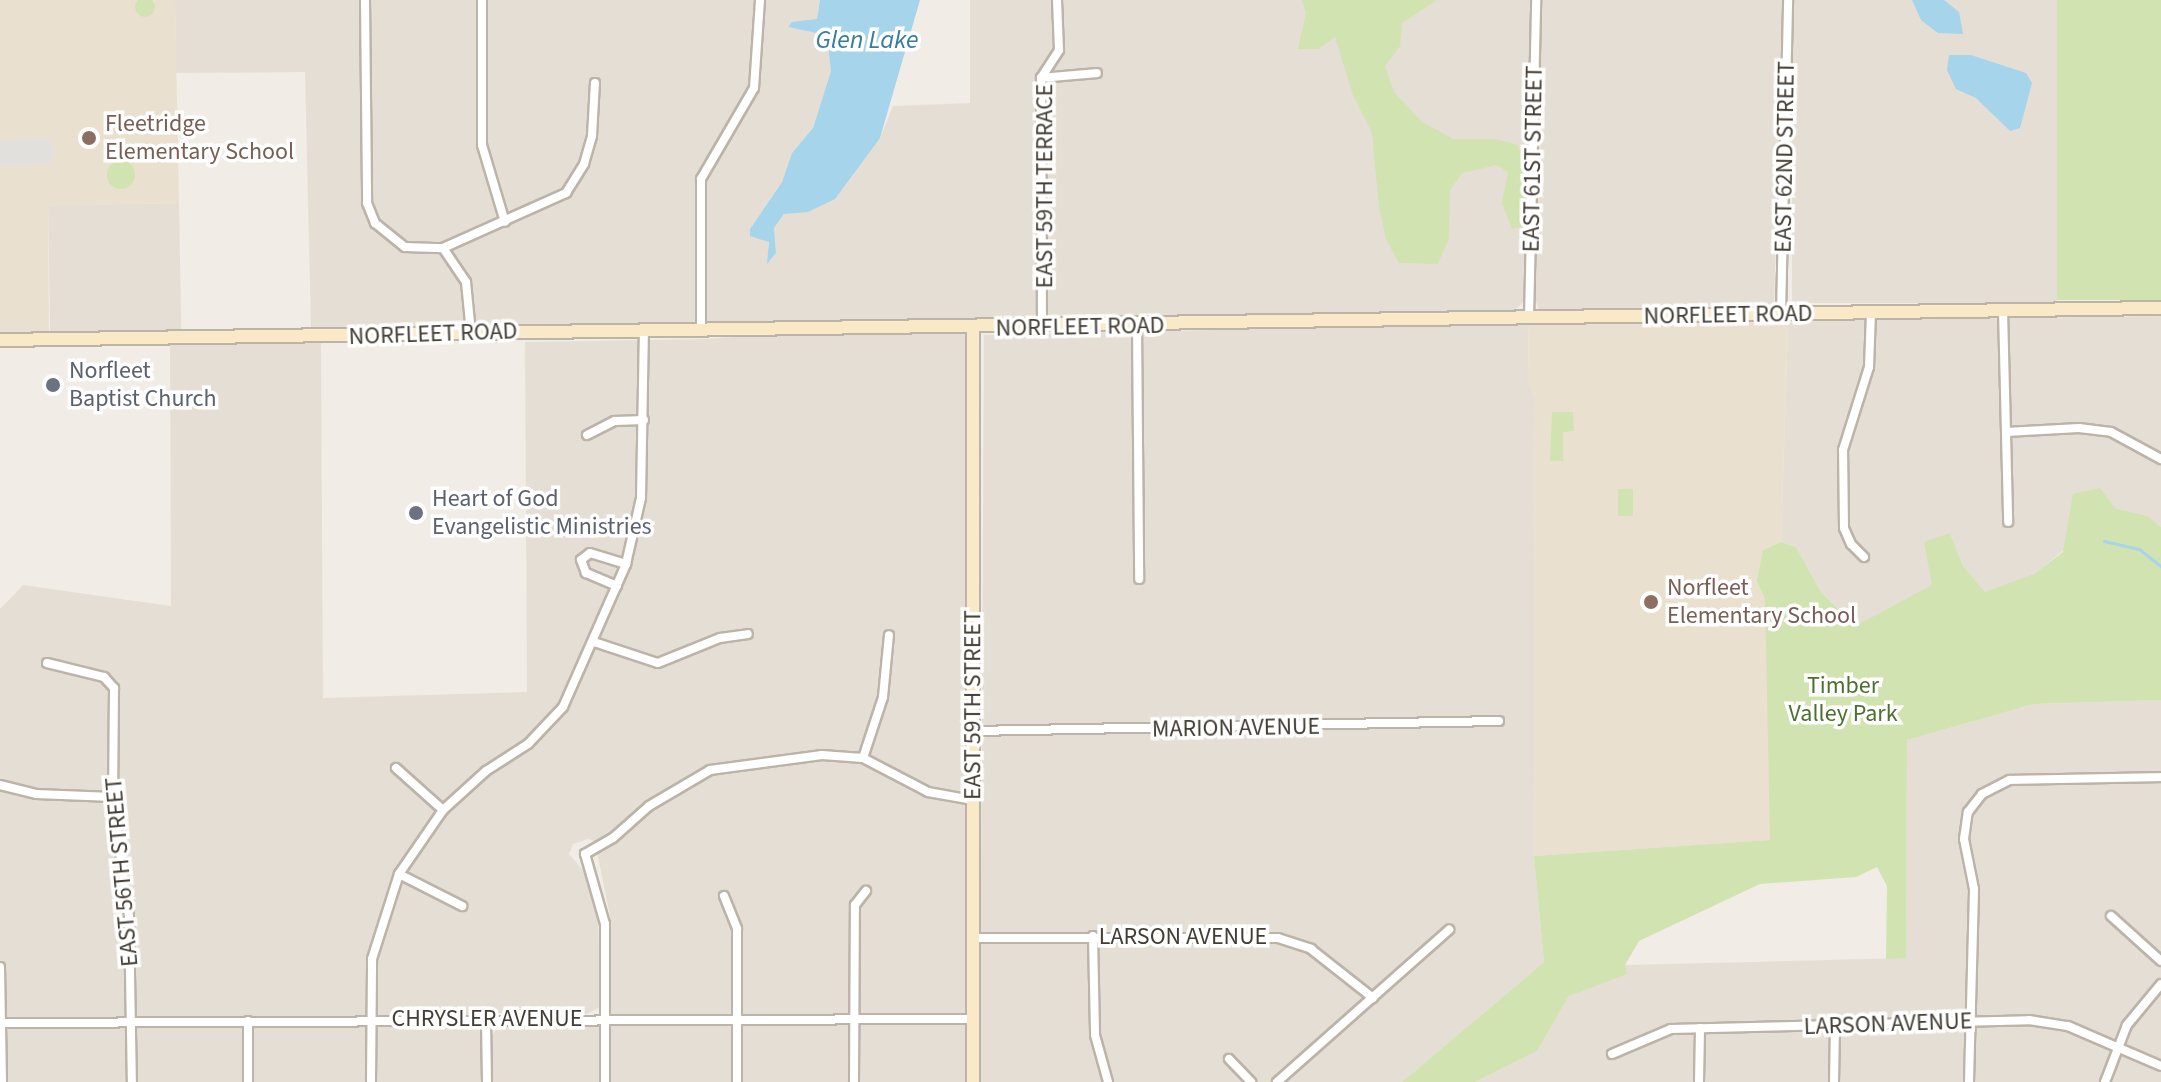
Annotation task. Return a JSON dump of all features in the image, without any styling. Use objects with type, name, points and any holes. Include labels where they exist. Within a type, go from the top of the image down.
[{"type":"street","points":[[365,0],[371,212],[375,223],[405,247],[443,248],[556,201],[577,181],[592,136],[595,83]]},
{"type":"street","points":[[482,0],[482,145],[505,222]]},
{"type":"street","points":[[701,328],[701,179],[754,88],[760,0]]},
{"type":"street","name":"EAST 59TH TERRACE","points":[[1042,328],[1041,78],[1059,50],[1057,0]]},
{"type":"street","name":"EAST 61ST STREET","points":[[1529,318],[1536,0]]},
{"type":"street","name":"EAST 62ND STREET","points":[[1781,314],[1788,0]]},
{"type":"street","points":[[1041,78],[1097,73]]},
{"type":"street","points":[[443,248],[466,282],[471,333]]},
{"type":"street","name":"NORFLEET ROAD","points":[[0,340],[701,328],[1042,328],[2161,308]]},
{"type":"street","points":[[2003,310],[2008,522]]},
{"type":"street","points":[[1864,557],[1851,544],[1844,528],[1843,450],[1869,367],[1871,312]]},
{"type":"street","points":[[1137,326],[1139,579]]},
{"type":"street","name":"EAST 59TH STREET","points":[[973,328],[973,1082]]},
{"type":"street","points":[[371,1082],[370,1020],[375,945],[399,874],[443,810],[553,720],[594,642],[626,564],[641,498],[644,329]]},
{"type":"street","points":[[587,435],[615,421],[644,420]]},
{"type":"street","points":[[2006,432],[2111,432],[2161,459]]},
{"type":"street","points":[[617,586],[583,570],[581,560],[590,553],[626,564]]},
{"type":"street","points":[[594,642],[658,663],[720,638],[748,634]]},
{"type":"street","points":[[863,758],[883,697],[889,635]]},
{"type":"street","name":"EAST 56TH STREET","points":[[47,663],[104,677],[114,688],[113,797],[129,917],[132,1082]]},
{"type":"street","name":"MARION AVENUE","points":[[973,731],[1499,721]]},
{"type":"street","points":[[605,1082],[605,924],[585,854],[613,838],[669,790],[710,770],[822,755],[863,758],[928,792],[973,800]]},
{"type":"street","points":[[396,768],[443,810]]},
{"type":"street","points":[[1969,1082],[1974,889],[1963,828],[1973,806],[1982,794],[2010,780],[2161,777]]},
{"type":"street","points":[[0,785],[36,794],[113,797]]},
{"type":"street","points":[[399,874],[462,906]]},
{"type":"street","points":[[854,1082],[855,905],[866,891]]},
{"type":"street","points":[[724,896],[737,929],[737,1082]]},
{"type":"street","points":[[2111,916],[2161,961]]},
{"type":"street","points":[[1277,1082],[1449,930]]},
{"type":"street","points":[[1093,936],[1095,1035],[1108,1082]]},
{"type":"street","name":"LARSON AVENUE","points":[[973,938],[1278,938],[1311,949],[1373,998]]},
{"type":"street","points":[[0,967],[2,1082]]},
{"type":"street","points":[[2105,1082],[2116,1047],[2142,1003],[2161,984]]},
{"type":"street","name":"CHRYSLER AVENUE","points":[[1,1023],[604,1018],[973,1019]]},
{"type":"street","points":[[486,1019],[487,1082]]},
{"type":"street","points":[[248,1021],[248,1082]]},
{"type":"street","name":"LARSON AVENUE","points":[[1612,1054],[1652,1034],[1700,1028],[2051,1022],[2161,1066]]},
{"type":"street","points":[[1834,1082],[1835,1026]]},
{"type":"street","points":[[1699,1082],[1700,1028]]},
{"type":"street","points":[[1229,1059],[1251,1082]]},
{"type":"shaded area","name":"Fleetridge Elementary School","points":[[0,0],[175,0],[179,203],[48,206],[49,333],[0,334]]},
{"type":"shaded area","points":[[175,0],[820,0],[817,19],[788,27],[817,32],[828,45],[831,71],[813,128],[792,153],[782,182],[750,229],[769,242],[768,263],[776,253],[774,228],[784,214],[797,209],[880,138],[893,106],[970,103],[970,0],[1531,0],[1525,301],[1512,312],[1107,322],[311,329],[305,72],[176,73]]},
{"type":"shaded area","points":[[1542,0],[1782,0],[1774,310],[1545,314],[1539,310],[1534,296]]},
{"type":"shaded area","points":[[1792,0],[2057,0],[2057,303],[1792,303]]},
{"type":"shaded area","points":[[49,139],[55,151],[50,164],[0,165],[0,140]]},
{"type":"shaded area","points":[[179,203],[181,331],[50,333],[48,205]]},
{"type":"shaded area","points":[[2161,316],[2161,527],[2148,516],[2115,508],[2027,580],[1985,592],[1963,566],[1950,533],[1933,585],[1855,626],[1821,592],[1796,547],[1781,542],[1788,321]]},
{"type":"shaded area","name":"Norfleet Elementary School","points":[[1788,321],[1781,542],[1763,550],[1772,616],[1770,840],[1534,856],[1535,395],[1529,385],[1528,323]]},
{"type":"shaded area","points":[[1528,323],[1529,385],[1535,395],[1534,856],[1544,962],[1402,1082],[980,1082],[984,335]]},
{"type":"shaded area","points":[[836,330],[959,330],[969,336],[969,1082],[492,1082],[491,1037],[499,1025],[610,1024],[610,916],[595,842],[588,839],[573,844],[569,854],[590,878],[598,911],[600,1007],[587,1014],[481,1013],[482,1082],[0,1082],[0,609],[23,585],[171,606],[170,345],[321,343],[323,698],[527,692],[525,342],[704,339]]},
{"type":"shaded area","points":[[2161,700],[2161,1082],[1475,1082],[1537,1051],[1569,996],[1625,965],[1906,958],[1907,740],[2034,704]]},
{"type":"green space","points":[[145,-3],[152,0],[155,7],[152,14],[145,17],[138,14],[135,7],[138,0]]},
{"type":"green space","points":[[1302,0],[1437,0],[1402,23],[1400,46],[1385,66],[1394,92],[1422,122],[1453,139],[1495,139],[1518,145],[1524,166],[1523,226],[1512,229],[1502,203],[1508,172],[1497,165],[1462,173],[1450,190],[1449,238],[1438,264],[1399,263],[1386,239],[1379,207],[1372,133],[1353,95],[1335,37],[1318,49],[1298,49],[1306,13]]},
{"type":"green space","points":[[2057,0],[2161,0],[2161,300],[2057,300]]},
{"type":"green space","points":[[121,161],[131,165],[135,175],[131,185],[121,189],[111,185],[107,175],[111,165]]},
{"type":"green space","points":[[1552,412],[1573,412],[1574,431],[1563,432],[1563,461],[1550,461]]},
{"type":"green space","name":"Timber Valley Park","points":[[2100,488],[2115,508],[2148,516],[2161,527],[2161,700],[2034,704],[1907,740],[1906,958],[1886,959],[1887,886],[1877,867],[1856,877],[1760,884],[1639,941],[1625,965],[1627,974],[1569,996],[1537,1051],[1475,1082],[1402,1082],[1544,962],[1534,856],[1770,840],[1765,599],[1757,581],[1763,550],[1781,542],[1796,547],[1821,592],[1855,626],[1932,585],[1924,542],[1950,533],[1963,566],[1985,592],[2034,574],[2063,552],[2073,494]]},
{"type":"green space","points":[[1618,489],[1633,489],[1633,516],[1618,516]]},
{"type":"water","name":"Glen Lake","points":[[820,0],[920,0],[880,138],[835,199],[808,212],[784,214],[774,228],[776,253],[767,264],[769,242],[750,236],[750,229],[782,182],[792,153],[813,128],[831,71],[828,45],[817,33],[788,27],[792,22],[817,19]]},
{"type":"water","points":[[1912,0],[1944,0],[1959,12],[1963,34],[1938,33],[1921,20]]},
{"type":"water","points":[[1949,55],[1971,55],[2026,73],[2032,83],[2020,128],[2010,131],[1976,98],[1956,89],[1947,70]]},
{"type":"waterway","points":[[2104,541],[2139,549],[2161,566]]},
{"type":"place","name":"Fleetridge Elementary School","points":[[89,138]]},
{"type":"place","name":"Norfleet Baptist Church","points":[[53,385]]},
{"type":"place","name":"Heart of God Evangelistic Ministries","points":[[416,513]]},
{"type":"place","name":"Norfleet Elementary School","points":[[1651,602]]}]
